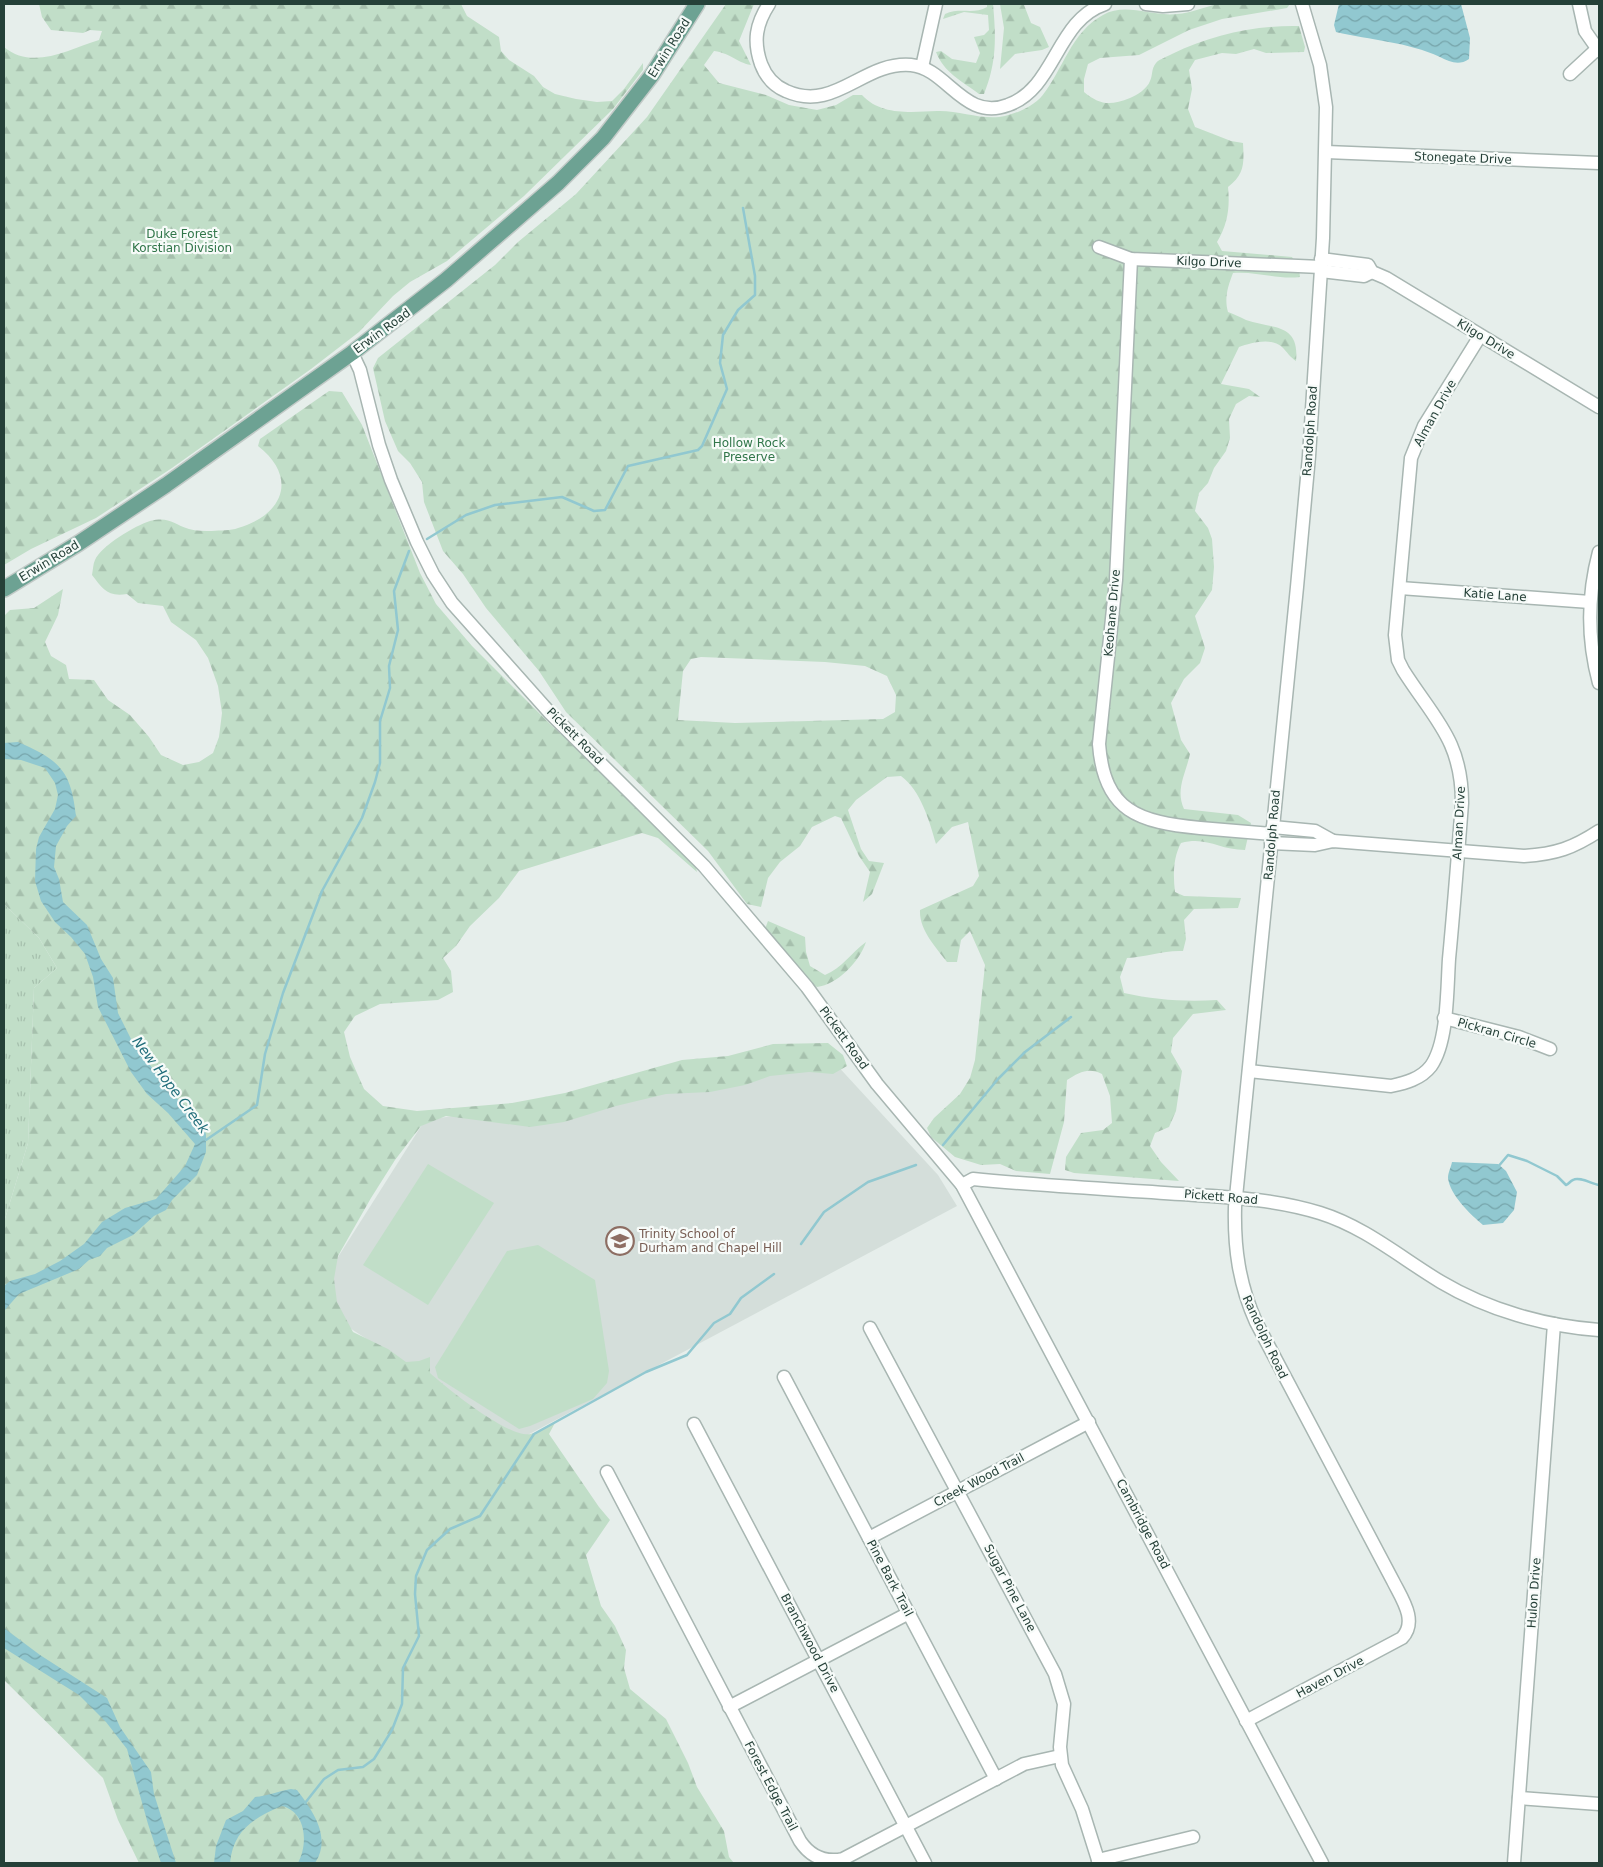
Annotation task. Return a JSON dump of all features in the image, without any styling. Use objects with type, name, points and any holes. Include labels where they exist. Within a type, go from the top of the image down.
[{"type":"main road","name":"Erwin Road","points":[[4,588],[125,513],[352,353],[446,280],[586,157],[620,118],[652,75],[697,4]]},
{"type":"street","points":[[769,4],[762,15],[756,31],[759,57],[771,81],[793,94],[820,97],[883,68],[904,65],[922,68],[975,105],[990,108],[1006,106],[1022,99],[1034,88],[1065,38],[1088,7],[1105,4]]},
{"type":"street","points":[[922,68],[936,4]]},
{"type":"street","points":[[1146,4],[1163,6],[1188,4]]},
{"type":"street","name":"Randolph Road","points":[[1302,4],[1320,65],[1324,89],[1326,152],[1321,266],[1308,465],[1234,1219],[1236,1257],[1242,1287],[1251,1311],[1403,1602],[1409,1616],[1409,1628]]},
{"type":"street","points":[[1570,74],[1598,50],[1585,31],[1579,4]]},
{"type":"street","name":"Stonegate Drive","points":[[1326,152],[1599,163]]},
{"type":"street","name":"Kilgo Drive","points":[[1099,247],[1131,259],[1321,266]]},
{"type":"street","name":"Keohane Drive","points":[[1131,259],[1116,580],[1099,744],[1101,766],[1108,786],[1121,804],[1142,817],[1163,824],[1272,835],[1315,845],[1333,841],[1524,856],[1551,854],[1577,845],[1599,831]]},
{"type":"street","name":"Kligo Drive","points":[[1321,266],[1364,276],[1372,272],[1386,278],[1599,407]]},
{"type":"street","name":"Alman Drive","points":[[1249,1071],[1374,1086],[1403,1084],[1418,1077],[1430,1068],[1438,1049],[1444,1018],[1462,803],[1460,771],[1447,734],[1408,680],[1398,660],[1396,635],[1409,472],[1415,445],[1424,426],[1480,336]]},
{"type":"street","name":"Pickett Road","points":[[352,353],[360,370],[379,445],[394,488],[425,558],[452,603],[550,713],[704,866],[807,987],[877,1084],[962,1186],[973,1179],[1236,1198],[1290,1205],[1340,1221],[1375,1239],[1462,1293],[1497,1308],[1554,1324],[1599,1330]]},
{"type":"street","points":[[1599,552],[1592,578],[1588,620],[1592,656],[1599,683]]},
{"type":"street","name":"Katie Lane","points":[[1400,588],[1590,602]]},
{"type":"street","name":"Pickran Circle","points":[[1444,1018],[1519,1037],[1550,1049]]},
{"type":"street","name":"Cambridge Road","points":[[962,1186],[1322,1863]]},
{"type":"street","name":"Hulon Drive","points":[[1514,1863],[1554,1324]]},
{"type":"street","name":"Sugar Pine Lane","points":[[870,1328],[959,1491],[1061,1687],[1064,1704],[1060,1756],[1064,1774],[1082,1809],[1098,1862]]},
{"type":"street","name":"Pine Bark Trail","points":[[784,1377],[996,1779]]},
{"type":"street","name":"Creek Wood Trail","points":[[869,1538],[1089,1422]]},
{"type":"street","name":"Branchwood Drive","points":[[694,1424],[925,1863]]},
{"type":"street","name":"Forest Edge Trail","points":[[607,1472],[728,1707],[800,1841],[814,1855],[831,1860],[843,1859],[1036,1760],[1060,1756]]},
{"type":"street","points":[[728,1707],[909,1613]]},
{"type":"street","name":"Haven Drive","points":[[1246,1721],[1381,1650],[1402,1638],[1409,1628]]},
{"type":"street","points":[[1519,1798],[1599,1804]]},
{"type":"street","points":[[1098,1862],[1192,1836]]},
{"type":"shaded area","name":"Trinity School of Durham and Chapel Hill","points":[[834,1062],[938,1175],[957,1206],[520,1439],[333,1317],[326,1276],[425,1120]]},
{"type":"green space","name":"Hollow Rock Preserve","points":[[1225,3],[1290,4],[1287,8],[1222,19],[1189,30],[1139,55],[1100,58],[1088,64],[1084,79],[1084,92],[1095,100],[1111,103],[1133,97],[1144,89],[1149,84],[1154,65],[1159,60],[1202,41],[1250,29],[1299,26],[1305,47],[1304,52],[1266,53],[1254,49],[1236,54],[1222,53],[1195,60],[1189,70],[1192,89],[1188,109],[1195,127],[1231,141],[1243,143],[1242,168],[1238,177],[1228,187],[1229,202],[1227,215],[1224,229],[1217,242],[1222,251],[1292,257],[1299,269],[1300,277],[1233,273],[1227,292],[1228,312],[1289,334],[1294,340],[1296,361],[1282,347],[1272,342],[1244,345],[1239,347],[1221,384],[1249,389],[1260,397],[1249,396],[1236,404],[1229,419],[1230,438],[1226,451],[1214,468],[1208,483],[1199,493],[1195,511],[1208,528],[1212,539],[1214,567],[1212,590],[1195,616],[1205,648],[1200,663],[1184,679],[1171,703],[1181,740],[1190,754],[1181,788],[1184,809],[1238,815],[1251,823],[1245,850],[1198,841],[1181,843],[1174,867],[1175,892],[1184,896],[1241,898],[1238,908],[1194,909],[1184,920],[1186,939],[1183,951],[1127,958],[1120,977],[1124,993],[1170,1000],[1217,1000],[1226,1010],[1193,1014],[1173,1038],[1171,1052],[1182,1071],[1176,1111],[1169,1127],[1155,1133],[1150,1146],[1161,1162],[1179,1181],[1074,1173],[1065,1170],[1066,1157],[1081,1133],[1103,1130],[1112,1123],[1110,1096],[1102,1074],[1093,1071],[1080,1073],[1067,1080],[1064,1122],[1050,1174],[1016,1171],[1000,1164],[981,1165],[955,1157],[931,1137],[927,1128],[934,1118],[960,1094],[970,1078],[975,1060],[985,965],[970,931],[961,940],[957,962],[947,962],[925,931],[920,917],[920,910],[973,886],[979,876],[968,822],[952,827],[936,844],[923,807],[914,790],[901,776],[887,777],[856,800],[848,810],[861,849],[869,861],[884,863],[872,894],[863,902],[870,872],[859,856],[841,818],[835,816],[812,827],[800,846],[780,862],[768,878],[761,907],[747,904],[708,851],[566,712],[539,671],[486,608],[463,574],[443,551],[424,502],[422,482],[410,463],[398,451],[385,421],[373,368],[378,358],[495,265],[518,242],[576,194],[647,117],[726,4],[754,4],[739,41],[751,65],[714,51],[704,65],[719,83],[766,95],[789,105],[817,110],[836,105],[853,95],[862,95],[870,102],[887,110],[907,112],[945,111],[997,117],[1015,113],[1038,100],[1049,86],[1068,52],[1083,31],[1092,22],[1112,11],[1130,10],[1158,14],[1177,14]],"holes":[[[701,657],[825,662],[865,666],[887,676],[896,695],[895,712],[883,719],[735,723],[678,720],[683,671],[691,659]]]},
{"type":"green space","name":"Duke Forest Korstian Division","points":[[39,4],[461,4],[467,16],[499,37],[501,51],[509,60],[534,76],[543,87],[555,94],[597,102],[612,101],[624,89],[643,63],[643,70],[613,109],[524,196],[447,261],[410,282],[393,296],[359,332],[311,369],[172,468],[96,518],[31,549],[4,565],[4,47],[15,54],[39,58],[51,56],[99,40],[102,31],[90,30],[83,33],[51,30],[42,17]]},
{"type":"green space","points":[[987,4],[993,4],[994,49],[991,71],[984,94],[979,94],[949,71],[936,52],[941,51],[952,59],[976,63],[980,53],[974,37],[984,35],[989,30],[988,15],[964,12],[943,19],[945,14],[982,9],[987,7]]},
{"type":"green space","points":[[1000,4],[1024,5],[1031,23],[1040,27],[1049,47],[1042,50],[1015,54],[1000,69],[1004,28]]},
{"type":"green space","points":[[329,391],[342,392],[362,425],[420,573],[436,604],[472,646],[550,724],[631,799],[696,868],[697,872],[658,838],[642,833],[519,871],[499,898],[470,926],[456,946],[443,958],[451,971],[453,992],[438,1000],[380,1004],[355,1016],[344,1032],[350,1057],[364,1089],[383,1106],[417,1111],[512,1103],[565,1093],[682,1060],[728,1056],[773,1044],[828,1043],[843,1055],[847,1066],[833,1074],[809,1072],[770,1076],[745,1085],[710,1092],[666,1094],[616,1106],[564,1122],[530,1127],[446,1116],[421,1126],[395,1160],[338,1256],[334,1279],[337,1302],[353,1332],[388,1349],[406,1362],[419,1361],[430,1357],[430,1373],[479,1411],[508,1429],[531,1434],[556,1421],[549,1434],[610,1520],[586,1555],[601,1606],[615,1626],[626,1650],[624,1668],[630,1689],[666,1719],[688,1763],[697,1787],[724,1831],[729,1857],[734,1863],[139,1863],[118,1820],[103,1778],[4,1680],[4,1222],[28,1143],[34,988],[57,968],[39,938],[4,904],[4,616],[10,610],[34,608],[63,589],[58,615],[45,642],[51,656],[66,665],[69,679],[94,680],[108,700],[130,715],[149,737],[161,755],[183,765],[199,762],[213,753],[219,737],[222,713],[218,686],[208,658],[196,640],[171,622],[163,606],[138,603],[127,594],[120,595],[106,591],[92,575],[94,562],[99,554],[111,543],[128,531],[150,521],[162,519],[189,529],[209,531],[235,529],[254,522],[266,514],[275,505],[280,494],[281,482],[278,470],[271,458],[258,446],[260,439]]},
{"type":"green space","points":[[4,904],[39,938],[57,968],[34,988],[28,1143],[4,1222]]},
{"type":"green space","points":[[768,921],[805,937],[806,952],[810,966],[825,975],[866,942],[859,957],[847,971],[832,982],[817,987],[804,978],[765,929]]},
{"type":"green space","points":[[428,1164],[494,1203],[428,1305],[363,1265]]},
{"type":"green space","points":[[538,1245],[595,1280],[609,1371],[607,1383],[593,1399],[519,1429],[438,1378],[435,1367],[507,1251]]},
{"type":"water","points":[[1339,4],[1461,4],[1470,38],[1469,59],[1462,62],[1454,62],[1415,48],[1336,32],[1334,25]]},
{"type":"water","points":[[18,742],[53,761],[67,778],[71,788],[76,816],[67,826],[56,846],[54,867],[59,879],[63,902],[87,925],[101,959],[113,978],[118,1013],[134,1045],[176,1098],[195,1113],[206,1134],[206,1152],[197,1175],[172,1200],[166,1210],[154,1216],[133,1235],[107,1248],[100,1256],[89,1260],[79,1269],[19,1294],[4,1311],[4,1286],[10,1281],[35,1274],[60,1261],[84,1244],[102,1222],[125,1208],[156,1199],[185,1166],[195,1144],[168,1113],[147,1094],[131,1072],[98,1007],[93,977],[85,954],[55,922],[41,901],[35,881],[36,849],[39,837],[55,809],[58,795],[55,783],[45,768],[21,760],[4,759],[4,743]]},
{"type":"water","points":[[1452,1162],[1498,1164],[1506,1171],[1517,1192],[1514,1210],[1503,1223],[1483,1225],[1461,1204],[1452,1191],[1448,1178]]},
{"type":"water","points":[[4,1628],[40,1655],[107,1698],[120,1727],[151,1772],[154,1794],[176,1863],[161,1863],[127,1749],[106,1722],[79,1695],[4,1648]]},
{"type":"water","points":[[291,1789],[297,1790],[309,1807],[321,1834],[320,1854],[315,1863],[298,1863],[304,1839],[301,1822],[290,1809],[282,1806],[262,1815],[246,1827],[235,1842],[230,1863],[214,1863],[216,1846],[226,1820],[243,1811],[255,1797]]},
{"type":"waterway","points":[[427,539],[466,515],[495,505],[562,497],[594,511],[605,510],[628,466],[698,450],[702,446],[727,389],[720,363],[723,335],[738,310],[755,295],[755,276],[743,208]]},
{"type":"waterway","name":"New Hope Creek","points":[[206,1140],[257,1105],[265,1054],[283,993],[322,891],[362,818],[375,782],[380,763],[380,721],[390,688],[389,666],[398,630],[394,591],[409,551]]},
{"type":"waterway","points":[[943,1145],[998,1079],[1025,1052],[1071,1017]]},
{"type":"waterway","points":[[1497,1168],[1508,1155],[1527,1161],[1557,1176],[1566,1185],[1576,1179],[1599,1185]]},
{"type":"waterway","points":[[801,1244],[824,1212],[868,1182],[916,1165]]},
{"type":"waterway","points":[[305,1803],[324,1779],[338,1770],[363,1767],[374,1759],[392,1730],[402,1704],[403,1668],[419,1636],[415,1594],[416,1576],[427,1550],[450,1529],[480,1516],[534,1434],[646,1372],[687,1355],[714,1323],[730,1314],[741,1298],[774,1274]]},
{"type":"place","name":"Trinity School of Durham and Chapel Hill","points":[[620,1241]]}]
